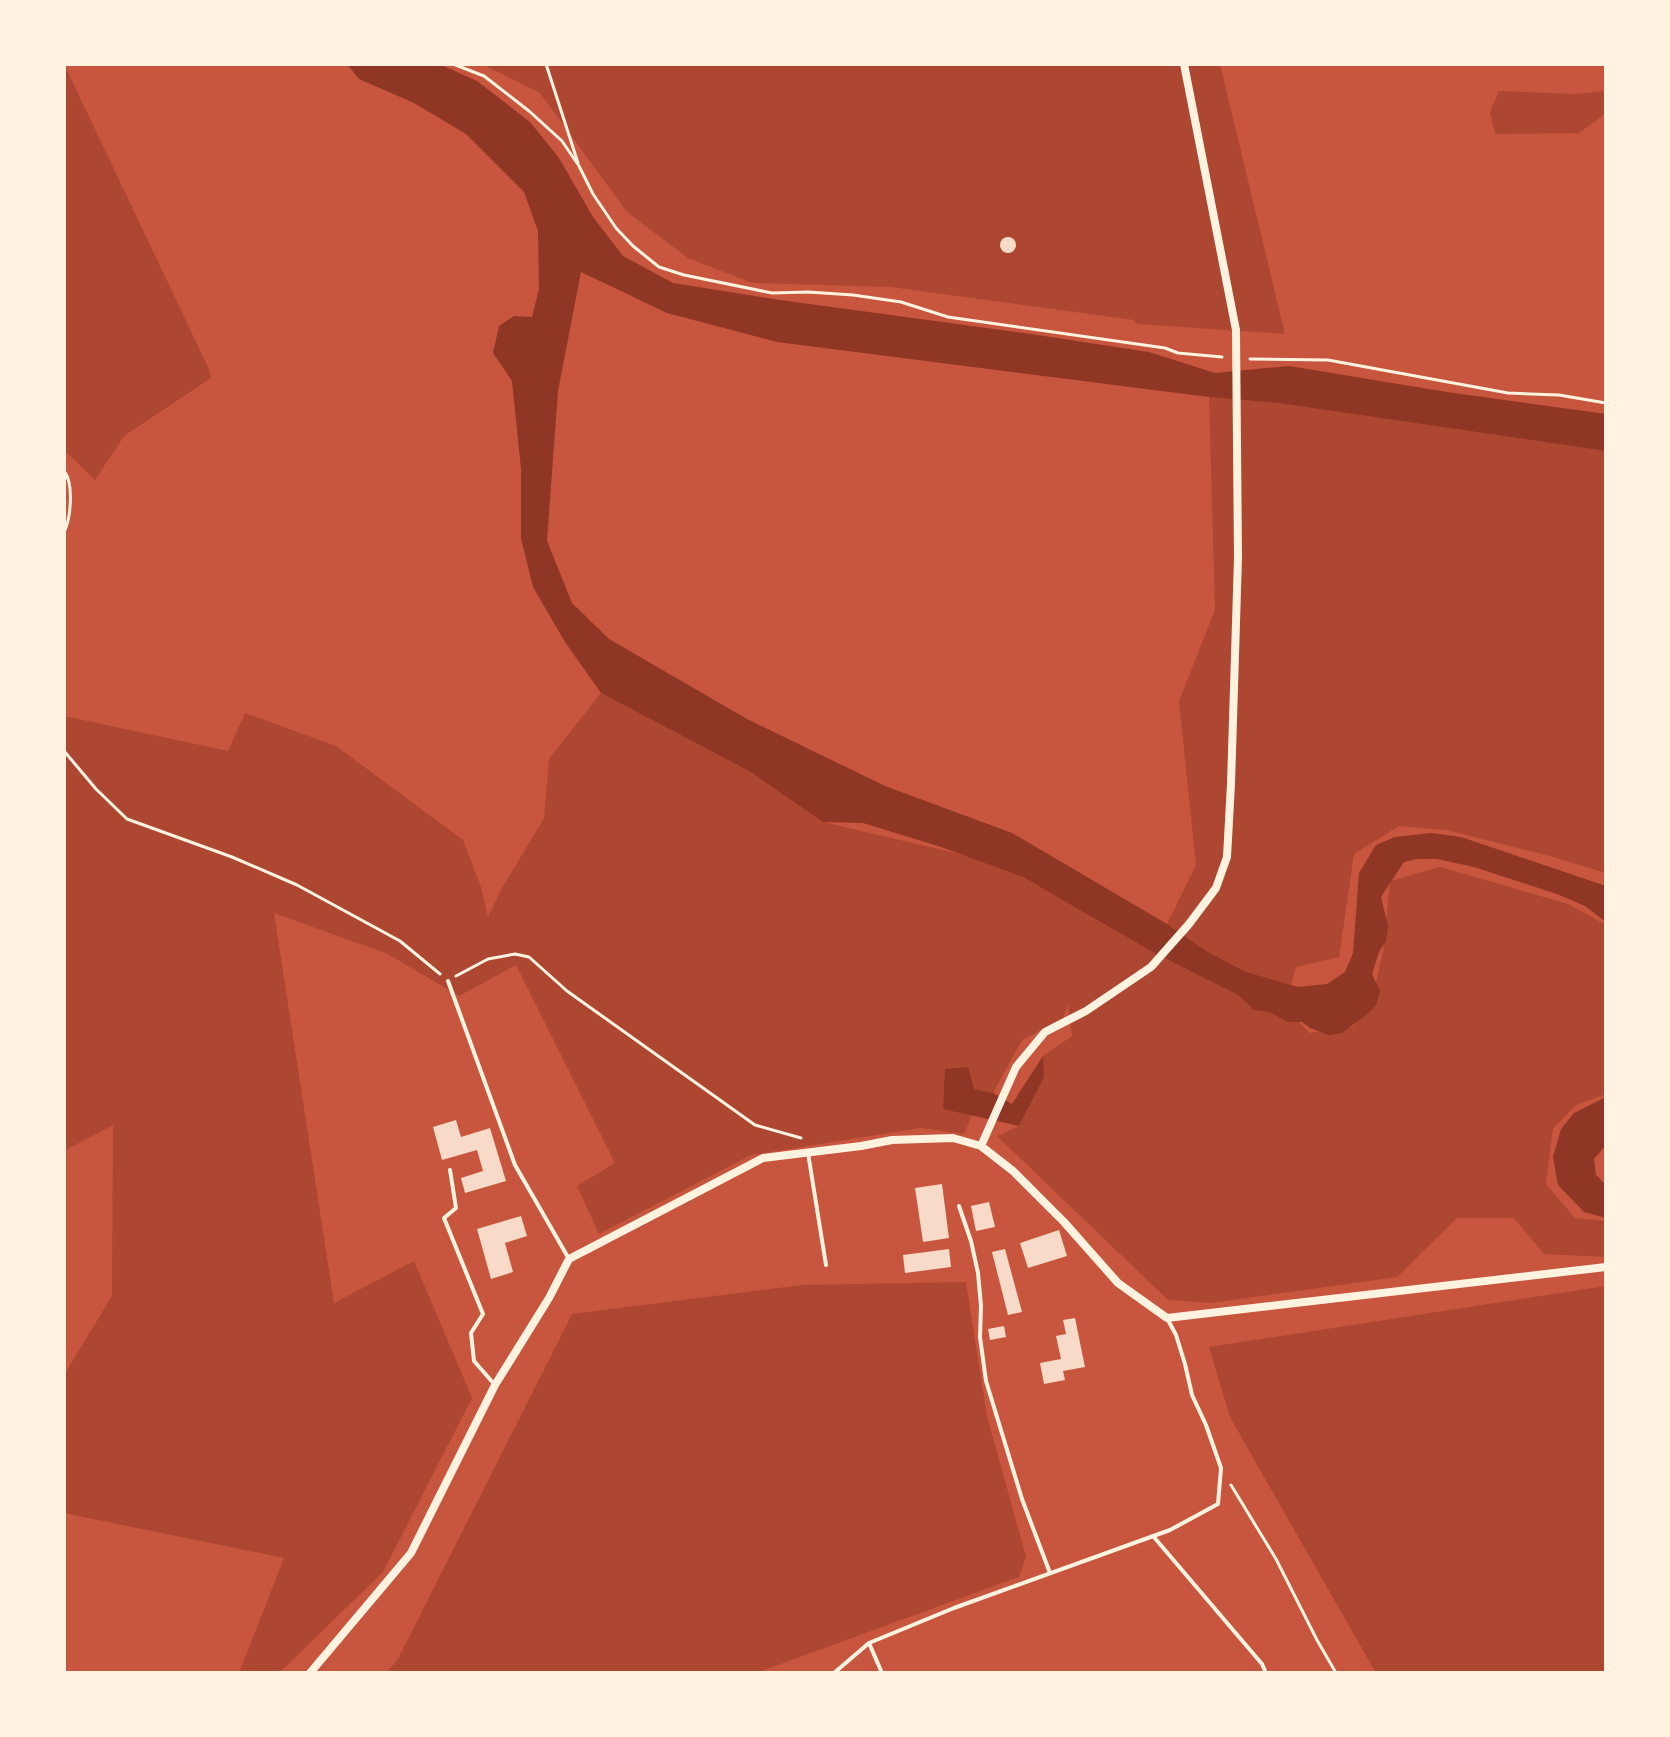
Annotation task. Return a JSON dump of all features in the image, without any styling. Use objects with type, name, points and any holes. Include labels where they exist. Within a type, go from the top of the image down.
[{"type":"street","points":[[981,1146],[1016,1067],[1045,1032],[1086,1011],[1151,967],[1216,888],[1227,857],[1238,558],[1236,330],[1184,64]]},
{"type":"street","points":[[310,1673],[411,1553],[495,1385],[549,1298],[569,1259],[763,1158],[907,1140],[953,1138],[981,1146],[1013,1171],[1064,1222],[1118,1283],[1167,1318],[1606,1267]]},
{"type":"lane","points":[[448,981],[515,1165],[569,1259]]},
{"type":"lane","points":[[808,1153],[826,1265]]},
{"type":"lane","points":[[450,1170],[456,1208],[444,1218],[483,1314],[471,1333],[474,1361],[495,1385]]},
{"type":"lane","points":[[959,1206],[978,1273],[980,1337],[986,1381],[1022,1499],[1050,1573]]},
{"type":"lane","points":[[834,1673],[869,1643],[954,1608],[1170,1530],[1218,1504],[1221,1468],[1192,1395],[1176,1335],[1167,1318]]},
{"type":"lane","points":[[1153,1536],[1262,1664],[1266,1673]]},
{"type":"lane","points":[[869,1643],[882,1673]]},
{"type":"path","points":[[453,64],[484,76],[562,141],[616,228],[659,267],[684,275],[772,293],[853,295],[901,302],[948,317],[1165,348],[1178,353],[1236,360],[1328,360],[1508,393],[1559,395],[1606,403]]},
{"type":"path","points":[[546,64],[579,166]]},
{"type":"path","points":[[64,471],[70,478],[69,522],[64,532]]},
{"type":"path","points":[[64,751],[127,819],[232,857],[297,885],[400,941],[448,981],[488,959],[515,954],[529,957],[567,991],[755,1125],[806,1140]]},
{"type":"path","points":[[1221,1468],[1276,1559],[1336,1673]]},
{"type":"shaded area","points":[[64,64],[211,378],[124,436],[95,480],[64,450]]},
{"type":"shaded area","points":[[347,64],[439,64],[477,81],[530,122],[559,158],[593,217],[623,256],[673,283],[1149,352],[1215,373],[1289,366],[1606,414],[1606,451],[1278,403],[777,342],[667,313],[581,272],[558,391],[547,541],[572,603],[609,639],[747,719],[885,786],[1012,833],[1246,972],[1298,987],[1327,984],[1345,972],[1353,953],[1359,873],[1376,845],[1395,837],[1431,833],[1461,837],[1606,886],[1606,922],[1585,906],[1557,894],[1474,867],[1437,859],[1404,862],[1381,897],[1388,926],[1386,941],[1372,974],[1380,991],[1376,1005],[1342,1033],[1328,1035],[1302,1022],[1288,1022],[1269,1012],[1254,1010],[1238,995],[1153,952],[1023,877],[863,823],[823,822],[749,771],[601,693],[565,642],[533,587],[521,538],[521,469],[512,381],[493,353],[499,326],[514,316],[532,317],[539,289],[538,231],[524,192],[466,134],[414,103],[359,79]]},
{"type":"shaded area","points":[[482,64],[1220,64],[1285,334],[1137,324],[1134,320],[891,287],[752,283],[688,258],[627,212],[540,93]]},
{"type":"shaded area","points":[[1499,91],[1576,94],[1606,91],[1606,113],[1579,133],[1495,134],[1490,112]]},
{"type":"shaded area","points":[[1209,397],[1278,403],[1606,451],[1606,873],[1446,830],[1399,826],[1354,854],[1339,957],[1296,967],[1285,1009],[1310,1033],[1353,1027],[1372,999],[1383,952],[1390,881],[1440,867],[1568,904],[1606,925],[1606,1094],[1576,1105],[1553,1129],[1546,1184],[1575,1218],[1606,1221],[1606,1257],[1544,1254],[1514,1218],[1457,1218],[1397,1277],[1211,1303],[1168,1300],[997,1136],[1019,1126],[1043,1077],[1043,1056],[1072,1036],[1068,1004],[1063,1018],[1022,1040],[993,1093],[974,1089],[943,1108],[972,1115],[964,1134],[921,1128],[751,1155],[599,1234],[577,1186],[615,1163],[516,965],[459,996],[388,954],[274,913],[334,1303],[414,1261],[472,1398],[383,1572],[279,1673],[239,1673],[284,1558],[64,1513],[64,1375],[112,1296],[113,1125],[64,1151],[64,716],[228,751],[245,713],[336,746],[463,840],[481,887],[488,917],[544,818],[549,759],[601,693],[749,771],[823,822],[964,855],[1023,877],[1092,916],[1182,958],[1167,924],[1196,865],[1179,701],[1215,610]]},
{"type":"shaded area","points":[[1043,1056],[1044,1077],[1019,1126],[943,1109],[945,1069],[968,1067],[974,1089],[993,1093],[1012,1104]]},
{"type":"shaded area","points":[[1606,1097],[1606,1145],[1594,1159],[1596,1175],[1606,1185],[1606,1218],[1584,1212],[1558,1185],[1553,1157],[1561,1129],[1574,1113]]},
{"type":"shaded area","points":[[966,1282],[987,1416],[1026,1557],[1019,1577],[756,1673],[387,1673],[399,1657],[572,1314],[802,1285]]},
{"type":"shaded area","points":[[1606,1286],[1606,1673],[1376,1673],[1230,1417],[1209,1347]]},
{"type":"building","points":[[1008,237],[1014,239],[1014,251],[1008,253],[1002,251],[1000,245],[1002,239]]},
{"type":"building","points":[[456,1120],[461,1137],[490,1128],[506,1181],[465,1193],[461,1178],[483,1171],[477,1150],[442,1160],[433,1127]]},
{"type":"building","points":[[942,1184],[949,1238],[923,1242],[915,1188]]},
{"type":"building","points":[[989,1202],[995,1227],[976,1231],[971,1206]]},
{"type":"building","points":[[521,1216],[527,1236],[505,1243],[513,1272],[491,1279],[477,1229]]},
{"type":"building","points":[[1059,1230],[1067,1256],[1028,1268],[1020,1243]]},
{"type":"building","points":[[949,1249],[951,1267],[905,1273],[903,1255]]},
{"type":"building","points":[[1005,1249],[1022,1312],[1008,1315],[992,1252]]},
{"type":"building","points":[[1075,1318],[1085,1367],[1063,1371],[1065,1380],[1044,1384],[1040,1363],[1061,1359],[1056,1336],[1066,1334],[1063,1320]]},
{"type":"building","points":[[1004,1326],[1006,1337],[990,1340],[988,1329]]}]
